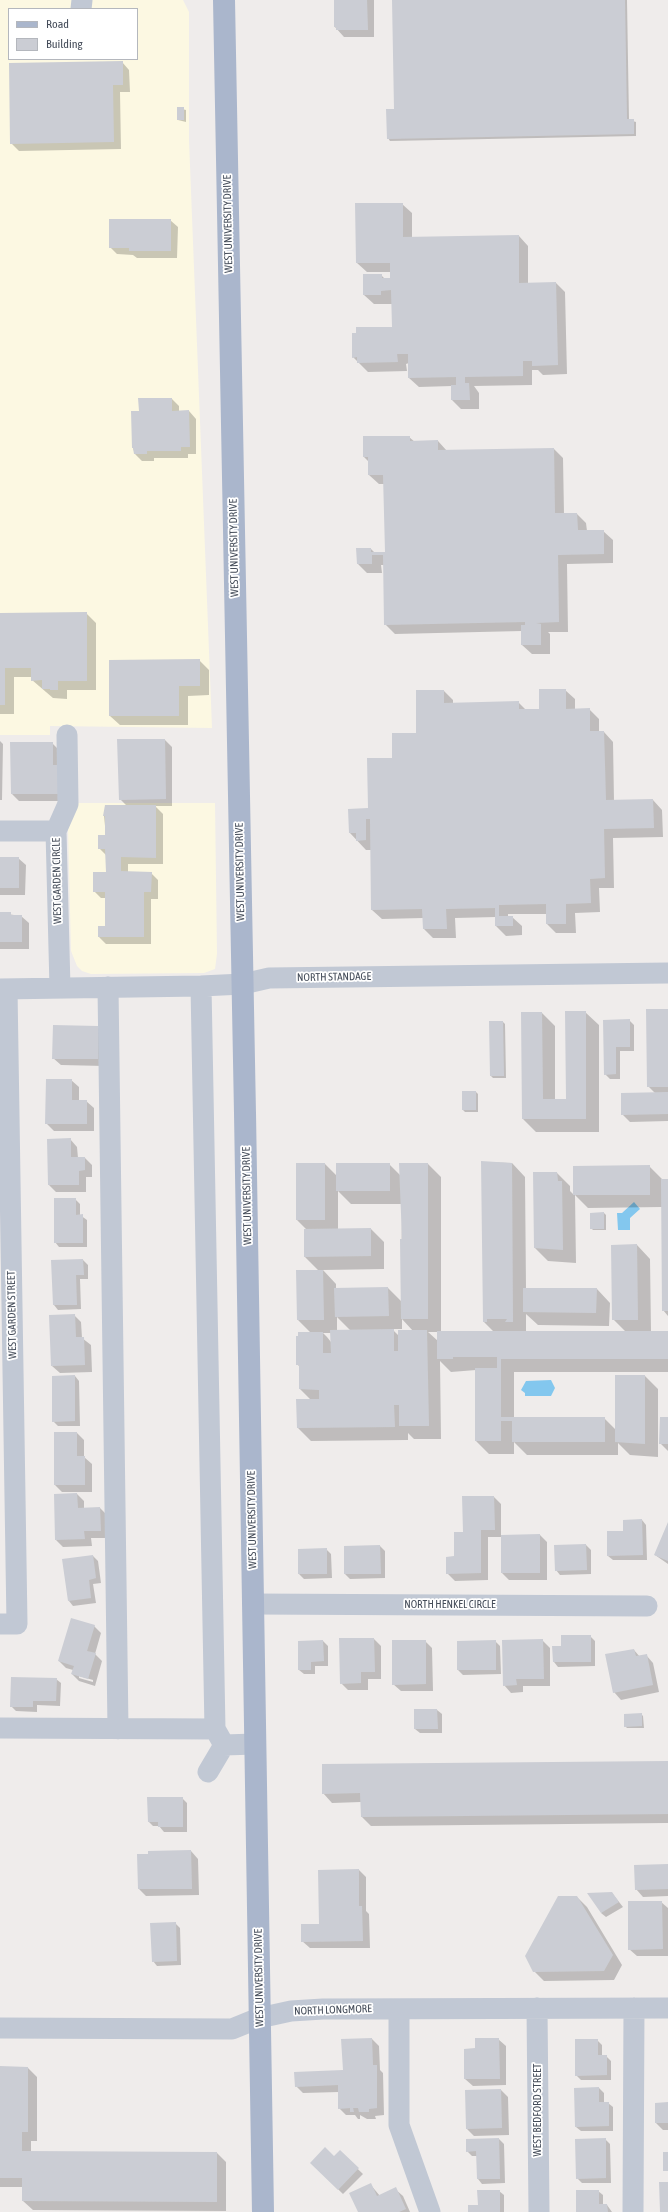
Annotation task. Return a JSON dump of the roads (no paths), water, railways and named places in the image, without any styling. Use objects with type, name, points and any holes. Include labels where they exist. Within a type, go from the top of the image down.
[{"type":"main road","name":"WEST UNIVERSITY DRIVE","points":[[224,0],[243,984],[263,2212]]},
{"type":"street","points":[[56,831],[68,804],[67,735]]},
{"type":"street","name":"WEST GARDEN CIRCLE","points":[[0,831],[56,831],[60,988]]},
{"type":"street","name":"NORTH STANDAGE","points":[[3,989],[201,986],[243,984],[269,978],[668,973]]},
{"type":"street","points":[[201,986],[220,1737],[208,1772]]},
{"type":"street","points":[[108,987],[118,1729]]},
{"type":"street","name":"WEST GARDEN STREET","points":[[0,1624],[17,1624],[3,989]]},
{"type":"street","name":"NORTH HENKEL CIRCLE","points":[[253,1604],[647,1606]]},
{"type":"street","points":[[0,1728],[118,1729],[220,1737],[255,1744]]},
{"type":"street","name":"WEST BEDFORD STREET","points":[[537,2008],[538,2212]]},
{"type":"street","points":[[633,2212],[634,2008]]},
{"type":"street","name":"NORTH LONGMORE","points":[[0,2028],[232,2029],[259,2018],[291,2011],[668,2008]]},
{"type":"street","points":[[399,2009],[399,2125],[430,2212]]},
{"type":"water","points":[[634,1202],[640,1209],[630,1218],[630,1230],[618,1230],[617,1213],[622,1213]]},
{"type":"water","points":[[551,1380],[555,1388],[551,1396],[525,1396],[525,1393],[521,1390],[526,1381]]}]
